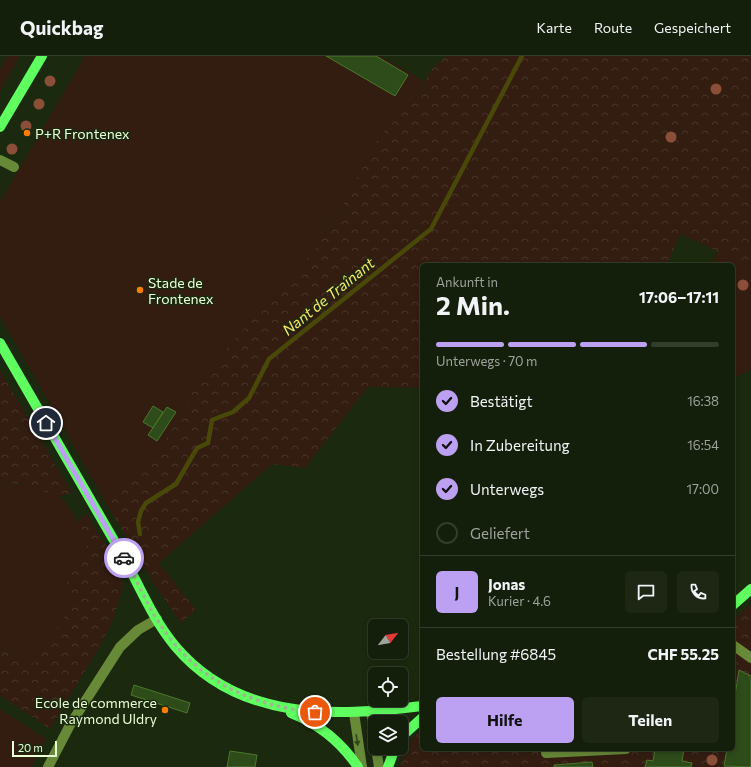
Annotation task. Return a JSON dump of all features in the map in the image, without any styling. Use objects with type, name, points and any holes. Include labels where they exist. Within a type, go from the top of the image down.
[{"type":"main road","points":[[0,128],[42,56]]},
{"type":"main road","points":[[0,343],[125,559],[157,619],[175,646],[203,673],[234,691],[250,698],[305,711],[354,713],[420,706]]},
{"type":"main road","points":[[735,603],[751,589]]},
{"type":"main road","points":[[269,703],[300,716],[322,730],[344,748],[358,767]]},
{"type":"main road","points":[[408,731],[420,720]]},
{"type":"main road","points":[[388,767],[392,755]]},
{"type":"street","points":[[0,160],[14,167]]},
{"type":"street","points":[[48,767],[70,725],[120,647],[138,630],[157,619]]},
{"type":"street","points":[[735,646],[751,658]]},
{"type":"street","points":[[354,713],[362,767]]},
{"type":"street","points":[[546,753],[586,751]]},
{"type":"street","points":[[377,755],[378,767]]},
{"type":"green space","points":[[7,56],[20,56],[0,92],[0,69]]},
{"type":"green space","name":"Stade de Frontenex","points":[[85,56],[380,56],[424,81],[415,100],[403,113],[353,187],[319,245],[188,406],[142,475],[127,480],[107,505],[0,316],[0,202]]},
{"type":"green space","points":[[446,56],[751,56],[751,267],[680,234],[668,263],[420,263],[420,388],[368,387],[305,468],[272,464],[159,563],[196,610],[181,623],[153,582],[107,505],[127,480],[142,475],[188,406],[187,393],[319,245],[338,214],[379,137],[415,100],[431,70]]},
{"type":"green space","points":[[717,251],[751,267],[751,370],[735,377],[735,263],[712,263]]},
{"type":"green space","points":[[0,370],[72,493],[60,496],[19,484],[0,482]]},
{"type":"green space","points":[[0,482],[41,489],[56,494],[65,502],[73,513],[89,542],[64,587],[76,599],[34,664],[3,651],[0,654]]},
{"type":"green space","points":[[86,513],[111,554],[123,585],[114,618],[102,643],[50,729],[0,695],[0,654],[3,651],[34,664],[76,599],[64,587],[89,542],[78,522]]},
{"type":"green space","points":[[751,604],[751,767],[400,767],[403,755],[408,755],[408,745],[420,732],[420,751],[735,751],[735,618]]},
{"type":"green space","points":[[0,709],[46,739],[32,767],[0,767]]},
{"type":"building","points":[[326,56],[376,56],[408,75],[395,96]]},
{"type":"building","points":[[153,406],[163,412],[153,428],[143,422]]},
{"type":"building","points":[[167,407],[176,412],[157,441],[148,435]]},
{"type":"building","points":[[739,670],[751,676],[751,767],[724,766],[727,751],[735,751],[735,695]]},
{"type":"building","points":[[134,685],[190,703],[187,713],[131,695]]},
{"type":"building","points":[[230,751],[257,755],[255,767],[227,767]]},
{"type":"building","points":[[655,751],[684,751],[682,761],[692,763],[691,767],[645,767],[647,760],[653,761]]},
{"type":"building","points":[[592,762],[593,767],[554,767],[554,765]]},
{"type":"waterway","name":"Nant de Traînant","points":[[140,534],[138,522],[141,511],[146,503],[176,484],[197,448],[208,443],[212,420],[233,412],[249,398],[269,359],[431,229],[522,56]]},
{"type":"way so far","points":[[124,558],[163,630],[175,646],[203,673],[216,682],[250,698],[315,712]]},
{"type":"place","name":"P+R Frontenex","points":[[27,133]]},
{"type":"place","name":"Stade de Frontenex","points":[[140,290]]},
{"type":"place","name":"Ecole de commerce Raymond Uldry","points":[[165,710]]},
{"type":"route","points":[[46,423],[124,558]]}]
